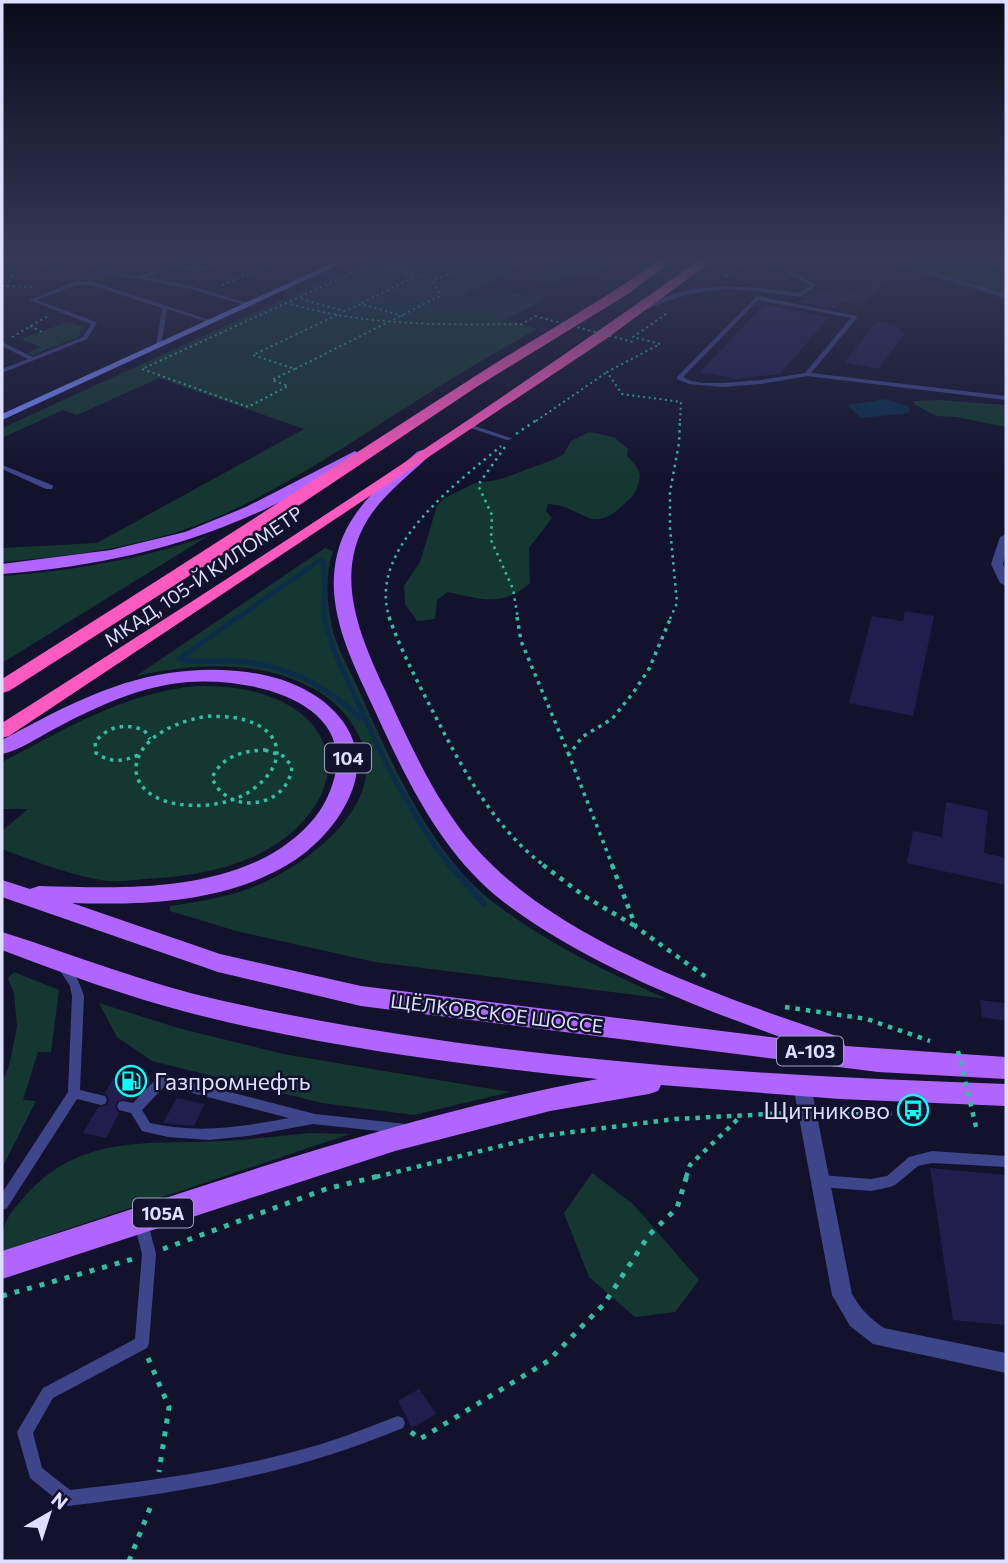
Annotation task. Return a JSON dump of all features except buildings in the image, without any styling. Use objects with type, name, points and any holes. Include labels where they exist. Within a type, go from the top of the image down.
[{"type":"highway","name":"МКАД, 105-Й КИЛОМЕТР","points":[[2,687],[280,511],[387,438],[554,334]]},
{"type":"highway","name":"МКАД, 105-Й КИЛОМЕТР","points":[[2,732],[142,642],[603,334]]},
{"type":"main road","points":[[2,569],[67,562],[179,539],[216,526],[288,493],[387,438]]},
{"type":"main road","points":[[425,452],[381,496],[355,528],[343,562],[341,592],[349,634],[395,732],[448,825],[479,866],[504,891],[612,957],[716,1004],[878,1060]]},
{"type":"main road","name":"104","points":[[2,748],[108,695],[136,685],[176,678],[226,676],[280,686],[303,696],[322,709],[341,734],[349,763],[346,784],[337,806],[322,827],[300,846],[273,863],[241,877],[170,893],[106,897],[9,891]]},
{"type":"main road","name":"ЩЁЛКОВСКОЕ ШОССЕ","points":[[9,891],[218,963],[362,996],[543,1021],[878,1060],[1006,1068]]},
{"type":"main road","points":[[2,941],[57,961],[204,1006],[338,1034],[528,1063],[708,1078]]},
{"type":"main road","name":"А-103","points":[[708,1078],[802,1086],[1006,1095]]},
{"type":"main road","name":"105A","points":[[2,1265],[424,1131],[556,1097],[621,1085],[708,1078]]},
{"type":"street","points":[[2,417],[186,334]]},
{"type":"street","points":[[1006,537],[997,564],[1006,583]]},
{"type":"street","points":[[802,1086],[842,1296],[850,1312],[862,1326],[880,1337],[1006,1363]]},
{"type":"lane","points":[[2,371],[85,338],[87,334]]},
{"type":"lane","points":[[158,346],[160,334]]},
{"type":"lane","points":[[722,334],[678,378],[701,385],[776,382],[807,374],[1006,398]]},
{"type":"lane","points":[[807,374],[841,334]]},
{"type":"lane","points":[[2,344],[33,359]]},
{"type":"lane","points":[[466,425],[509,439]]},
{"type":"lane","points":[[7,467],[49,487]]},
{"type":"lane","points":[[2,1204],[74,1093],[78,996],[67,970],[57,961]]},
{"type":"lane","points":[[315,1119],[233,1135],[175,1135],[146,1127],[129,1107],[163,1080],[315,1119],[424,1131]]},
{"type":"lane","points":[[74,1093],[102,1100]]},
{"type":"lane","points":[[821,1181],[871,1185],[890,1181],[914,1161],[932,1157],[1006,1162]]},
{"type":"lane","points":[[140,1219],[149,1254],[142,1343],[48,1393],[25,1432],[35,1473],[68,1498],[157,1488],[277,1466],[361,1439],[398,1423]]},
{"type":"path","points":[[11,338],[17,334]]},
{"type":"path","points":[[221,334],[142,369],[248,407],[288,386],[272,380],[366,334]]},
{"type":"path","points":[[295,369],[253,355],[297,334]]},
{"type":"path","points":[[603,334],[633,342],[639,339],[660,344],[644,356],[625,360],[509,439],[432,504],[400,548],[389,574],[386,609],[398,642],[466,777],[527,853],[584,896],[636,927],[702,975],[713,980]]},
{"type":"path","points":[[569,755],[582,737],[612,719],[633,693],[649,669],[677,603],[670,528],[670,492],[679,443],[681,401],[622,394],[607,372]]},
{"type":"path","points":[[509,439],[478,485],[492,515],[491,540],[513,589],[521,641],[636,927]]},
{"type":"path","points":[[279,754],[275,769],[268,778],[249,793],[232,800],[223,796],[213,785],[212,778],[219,765],[244,752],[265,750],[279,754],[292,766],[294,773],[288,787],[262,801],[232,800],[193,806],[155,797],[146,791],[136,775],[138,755],[150,739],[169,726],[194,718],[234,716],[266,729],[277,743],[279,754]]},
{"type":"path","points":[[138,755],[124,760],[107,760],[96,753],[95,742],[112,729],[130,726],[144,730],[150,739]]},
{"type":"path","points":[[782,1007],[867,1019],[932,1042]]},
{"type":"path","points":[[946,1047],[958,1051],[977,1131]]},
{"type":"path","points":[[2,1296],[149,1254],[326,1189],[541,1136],[675,1119],[807,1114],[846,1116]]},
{"type":"path","points":[[398,1423],[420,1439],[548,1361],[604,1304],[649,1235],[677,1208],[690,1165],[741,1116]]},
{"type":"path","points":[[129,1561],[157,1488],[169,1407],[142,1343]]},
{"type":"green space","points":[[35,334],[80,334],[78,337],[33,355],[27,353],[40,347],[21,339]]},
{"type":"green space","points":[[208,334],[529,334],[303,473],[257,498],[210,520],[134,544],[2,562],[2,548],[97,543],[304,429],[159,378],[77,415],[63,410],[2,438],[2,428]]},
{"type":"green space","points":[[940,400],[1006,405],[1006,427],[957,417],[936,416],[914,404],[914,401]]},
{"type":"green space","points":[[589,432],[614,437],[628,449],[627,456],[640,474],[637,488],[631,498],[612,514],[594,519],[548,504],[546,511],[552,518],[529,548],[530,583],[510,596],[491,600],[448,592],[437,600],[435,619],[417,621],[405,604],[404,586],[420,562],[437,506],[443,499],[473,484],[501,479],[555,459],[564,454],[571,441]]},
{"type":"green space","points":[[208,536],[2,663],[2,576],[106,563]]},
{"type":"green space","points":[[325,548],[333,551],[328,571],[328,593],[334,635],[399,777],[450,858],[492,901],[533,930],[599,967],[667,999],[375,962],[240,932],[170,911],[170,906],[248,889],[294,866],[338,830],[354,808],[364,785],[366,760],[358,734],[339,708],[314,689],[272,672],[227,666],[181,668],[136,676]]},
{"type":"green space","points":[[195,686],[232,688],[268,696],[305,717],[317,731],[325,747],[328,764],[326,782],[305,819],[289,834],[272,847],[232,865],[189,875],[122,881],[81,876],[2,849],[2,831],[28,809],[2,809],[2,762],[119,705],[168,690]]},
{"type":"green space","points":[[14,972],[59,990],[51,1052],[38,1052],[23,1100],[36,1101],[2,1168],[2,1082],[9,1066],[17,1027],[14,993],[8,978]]},
{"type":"green space","points":[[99,1003],[178,1028],[283,1054],[510,1092],[414,1115],[322,1103],[152,1061],[117,1037]]},
{"type":"green space","points":[[309,1133],[350,1134],[2,1251],[7,1220],[26,1195],[48,1175],[70,1161],[93,1152],[143,1143],[224,1141]]},
{"type":"green space","points":[[592,1173],[633,1204],[699,1280],[675,1312],[635,1317],[589,1277],[564,1213]]},
{"type":"water","points":[[886,399],[910,407],[909,413],[861,418],[848,405]]},
{"type":"waterway","points":[[236,619],[320,560],[324,561],[324,617]]},
{"type":"waterway","points":[[238,617],[179,659],[251,663],[286,671],[318,686],[360,718]]},
{"type":"waterway","points":[[324,617],[335,653],[384,758],[421,825],[451,867]]},
{"type":"waterway","points":[[450,865],[484,904]]},
{"type":"place","name":"Газпромнефть","points":[[131,1081]]},
{"type":"place","name":"Щитниково","points":[[913,1110]]}]
